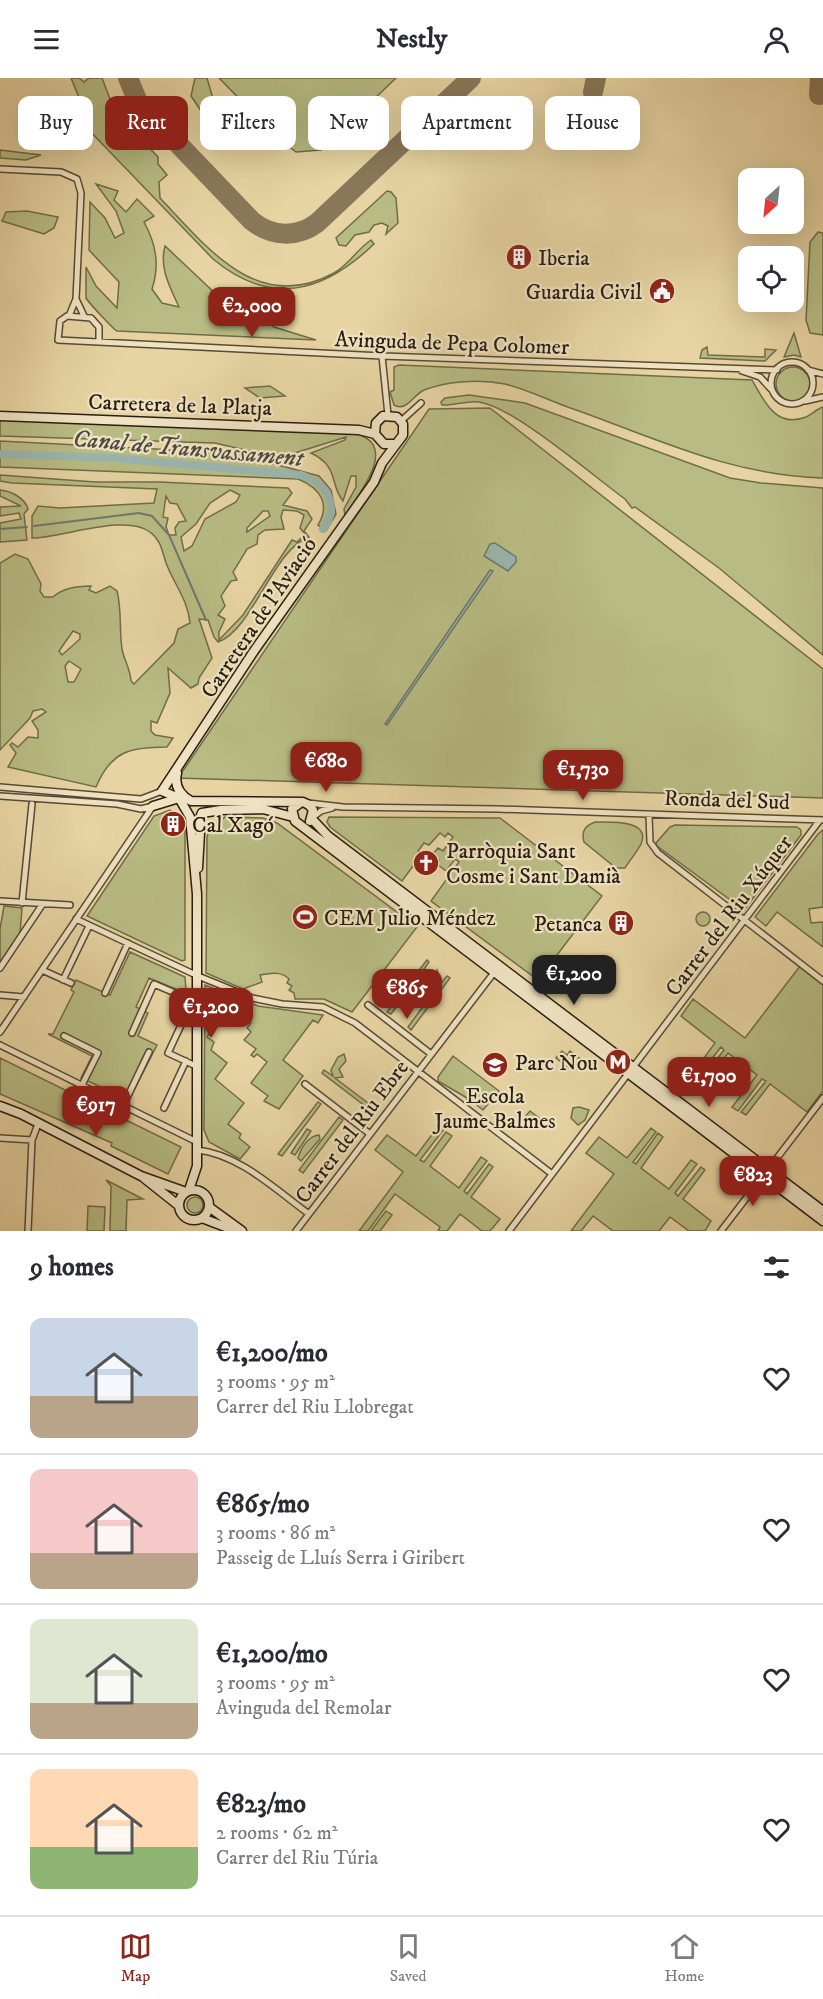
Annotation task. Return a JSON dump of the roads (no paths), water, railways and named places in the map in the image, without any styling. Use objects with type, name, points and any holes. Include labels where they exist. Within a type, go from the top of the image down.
[{"type":"street","points":[[0,169],[61,172],[77,179],[81,193],[76,299],[69,316],[84,316],[97,322],[99,342]]},
{"type":"street","points":[[76,299],[84,316]]},
{"type":"street","name":"Avinguda de Pepa Colomer","points":[[69,316],[60,321],[58,340],[381,356],[777,370]]},
{"type":"street","points":[[381,356],[388,415]]},
{"type":"street","points":[[823,374],[808,370],[799,364],[789,363],[777,370],[772,386],[777,398],[789,404],[823,397]]},
{"type":"street","name":"Avinguda de Pepa Colomer","points":[[737,369],[760,377],[777,398]]},
{"type":"street","points":[[803,402],[810,395],[814,384],[808,370]]},
{"type":"street","points":[[401,421],[421,403]]},
{"type":"street","points":[[388,415],[401,421]]},
{"type":"street","points":[[382,464],[376,436],[376,423],[388,415]]},
{"type":"street","name":"Carretera de la Platja","points":[[0,416],[359,430],[376,436]]},
{"type":"street","points":[[376,436],[384,444],[394,444],[403,435],[401,421]]},
{"type":"street","name":"Carretera de la Platja","points":[[359,430],[376,423]]},
{"type":"street","name":"Carretera de l'Aviació","points":[[162,791],[254,651],[374,482],[394,444]]},
{"type":"street","points":[[177,770],[175,778],[180,797],[188,813],[196,894],[198,976],[197,1166],[195,1179],[178,1205]]},
{"type":"street","points":[[0,787],[141,799],[162,791],[202,805],[196,894]]},
{"type":"street","points":[[0,796],[117,804],[141,809],[180,797]]},
{"type":"street","points":[[188,813],[194,801]]},
{"type":"street","name":"Ronda del Sud","points":[[194,801],[822,820]]},
{"type":"street","points":[[188,813],[195,818],[221,810],[262,809],[295,820],[304,824],[312,818],[313,810],[303,803],[292,809],[295,820],[631,1070],[765,1173],[823,1221]]},
{"type":"street","points":[[22,903],[32,804]]},
{"type":"street","points":[[0,1032],[153,806]]},
{"type":"street","name":"Ronda del Sud","points":[[312,818],[321,811],[343,807]]},
{"type":"street","points":[[649,815],[650,842],[658,854],[823,981]]},
{"type":"street","points":[[312,818],[325,834],[497,969]]},
{"type":"street","name":"Carrer del Riu Xúquer","points":[[509,1231],[743,920],[822,820]]},
{"type":"street","points":[[0,901],[70,905]]},
{"type":"street","points":[[0,968],[42,905]]},
{"type":"street","points":[[76,919],[198,976],[267,1002],[311,1005],[335,1011],[355,1023],[552,1174]]},
{"type":"street","points":[[63,980],[89,926]]},
{"type":"street","points":[[105,993],[128,943]]},
{"type":"street","name":"Carrer del Riu Ebre","points":[[296,1231],[497,969]]},
{"type":"street","points":[[42,970],[71,983]]},
{"type":"street","points":[[132,1033],[154,984],[198,1003]]},
{"type":"street","points":[[0,995],[24,997]]},
{"type":"street","points":[[368,1005],[431,1054]]},
{"type":"street","points":[[198,1021],[183,1021],[168,1053],[198,1067]]},
{"type":"street","points":[[64,1036],[98,1053],[82,1085]]},
{"type":"street","points":[[0,1045],[123,1106],[197,1146],[240,1165],[309,1214]]},
{"type":"street","points":[[123,1106],[149,1052]]},
{"type":"street","points":[[164,1108],[186,1061]]},
{"type":"street","points":[[305,1084],[370,1134]]},
{"type":"street","points":[[721,1231],[823,1098]]},
{"type":"street","points":[[0,1106],[141,1176],[187,1191],[197,1190],[204,1193]]},
{"type":"street","points":[[0,1112],[38,1124]]},
{"type":"street","points":[[20,1231],[27,1231],[32,1140],[38,1124]]},
{"type":"street","points":[[0,1138],[32,1140]]},
{"type":"street","points":[[197,1166],[209,1207],[242,1231]]},
{"type":"street","points":[[765,1173],[823,1211]]},
{"type":"street","points":[[141,1176],[178,1205],[192,1231]]},
{"type":"street","points":[[192,1231],[209,1207]]},
{"type":"street","points":[[187,1219],[200,1219],[236,1231]]},
{"type":"water","points":[[495,543],[516,557],[516,562],[508,571],[484,556],[490,544]]},
{"type":"water","points":[[490,570],[493,571],[387,725],[385,724]]},
{"type":"waterway","name":"Canal de Transvassament","points":[[0,454],[114,458],[301,475],[318,483],[331,503],[331,512],[323,529]]},
{"type":"waterway","points":[[34,526],[139,513],[152,516],[169,535],[206,620]]},
{"type":"waterway","points":[[0,529],[27,527]]},
{"type":"place","name":"Iberia","points":[[519,257]]},
{"type":"place","name":"Guardia Civil","points":[[662,291]]},
{"type":"place","name":"Cal Xagó","points":[[173,824]]},
{"type":"place","name":"Parròquia Sant Cosme i Sant Damià","points":[[426,863]]},
{"type":"place","name":"CEM Julio Méndez","points":[[305,917]]},
{"type":"place","name":"Petanca","points":[[621,923]]},
{"type":"place","name":"Parc Nou","points":[[618,1062]]},
{"type":"place","name":"Escola Jaume Balmes","points":[[495,1065]]}]
